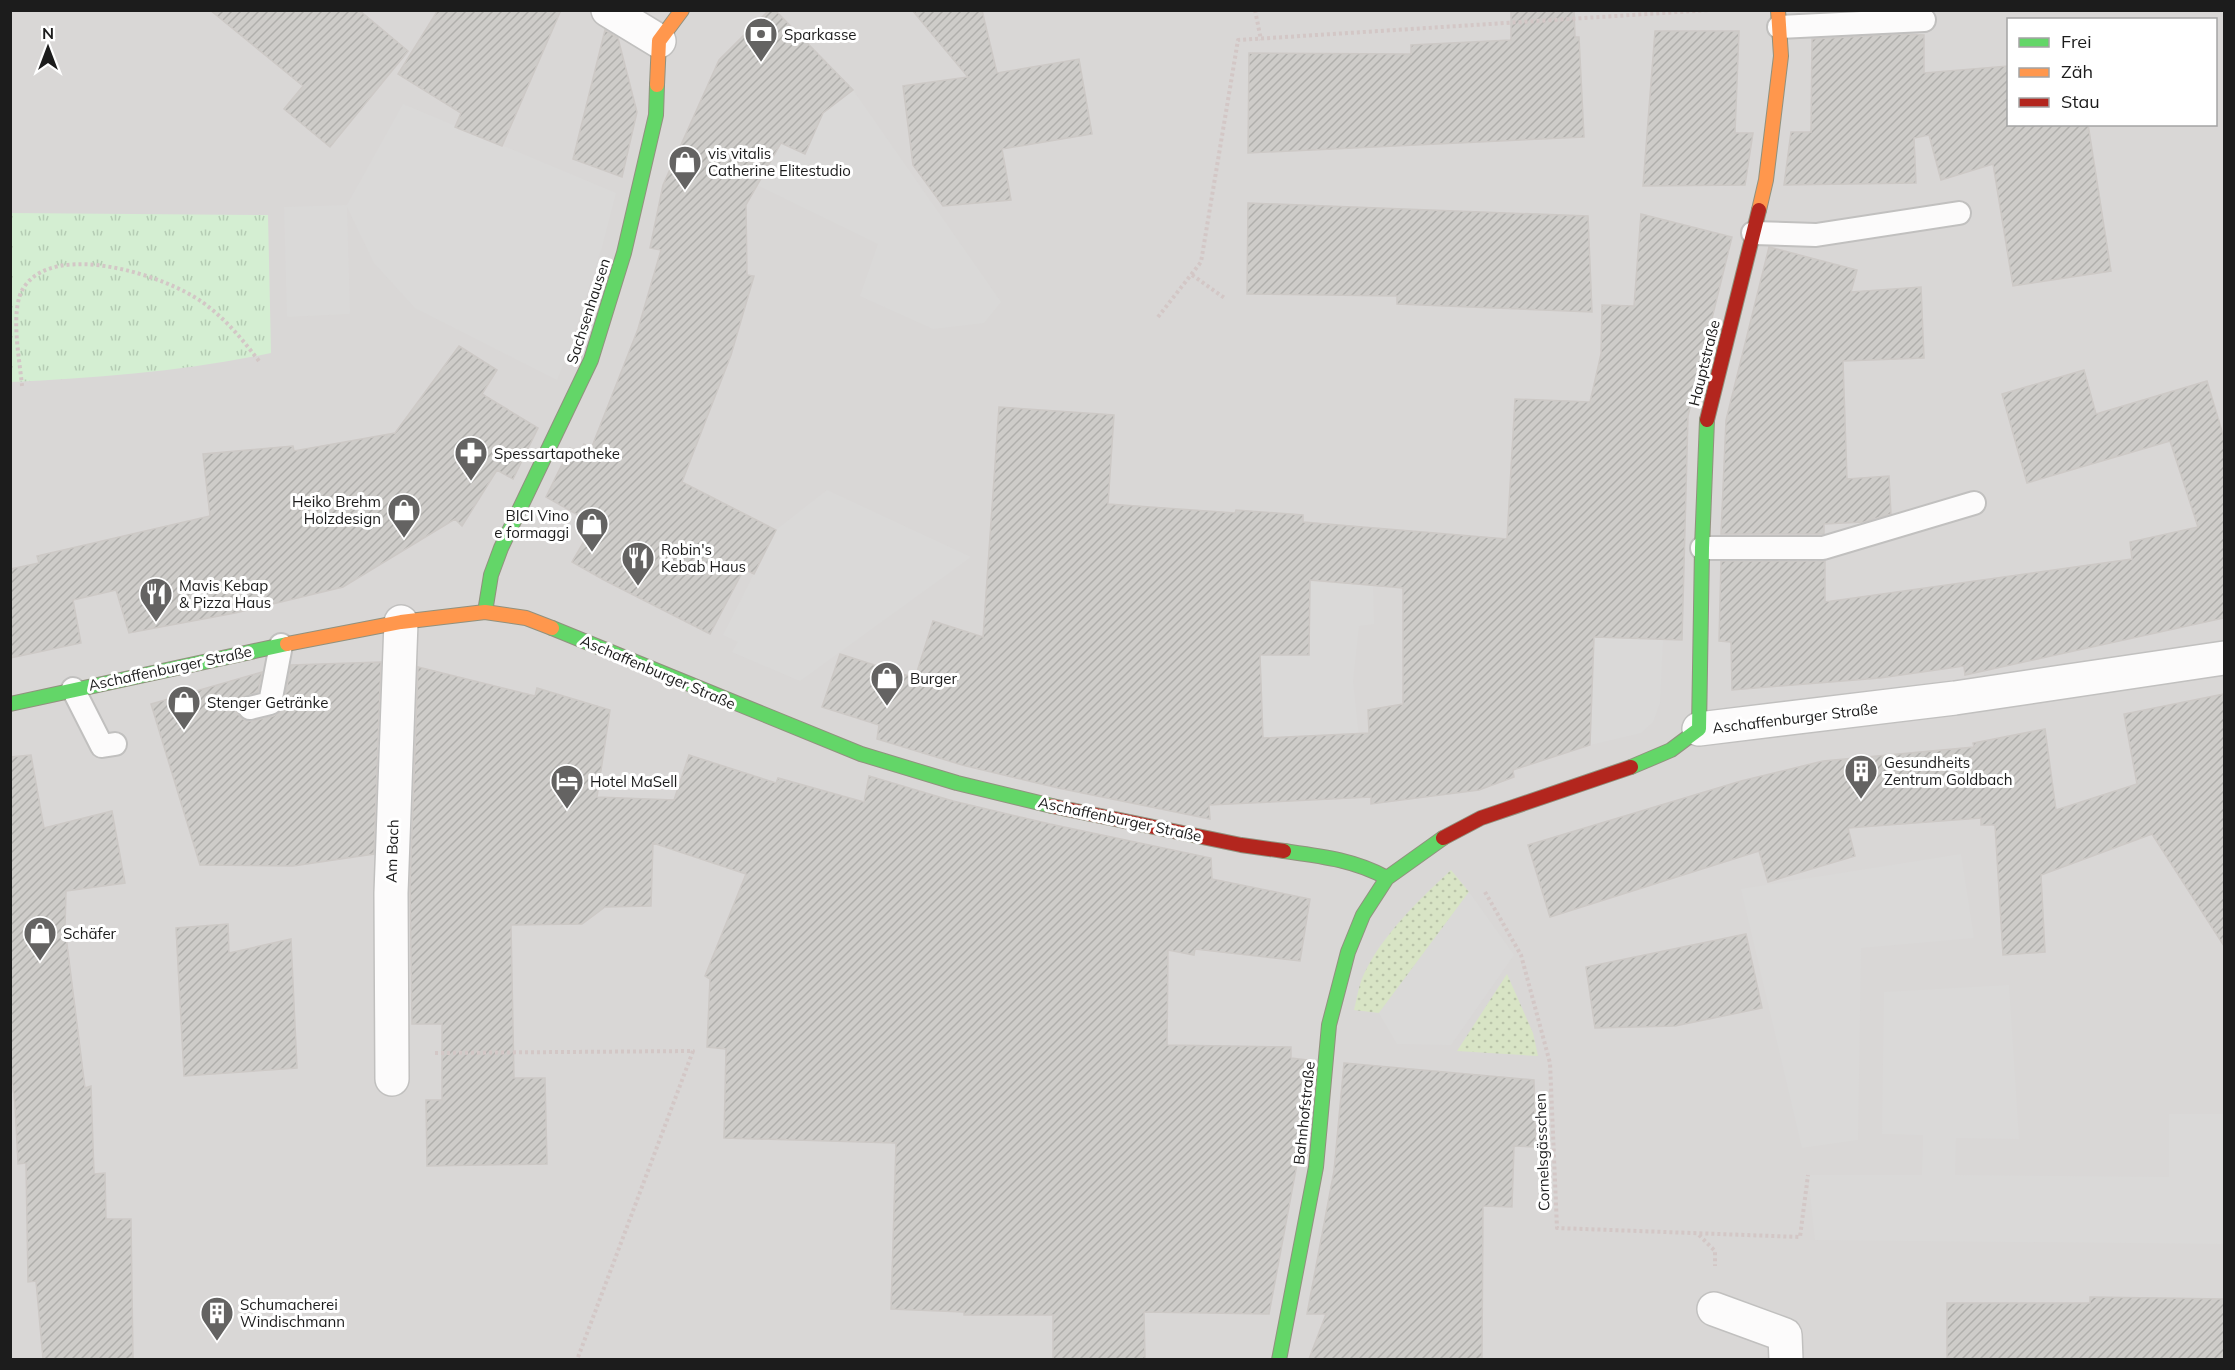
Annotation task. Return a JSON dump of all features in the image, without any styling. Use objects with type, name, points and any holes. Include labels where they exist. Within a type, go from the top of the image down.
[{"type":"street","points":[[608,10],[659,41],[682,10]]},
{"type":"street","name":"Hauptstraße","points":[[1700,729],[1702,548],[1707,417],[1767,168],[1781,56],[1778,19]]},
{"type":"street","name":"Sachsenhausen","points":[[485,612],[491,575],[501,548],[591,360],[621,264],[656,115],[659,41]]},
{"type":"street","name":"Aschaffenburger Straße","points":[[10,704],[73,688],[280,645],[401,622],[485,612],[526,618],[861,754],[957,783],[1241,845],[1335,858],[1373,870],[1387,878],[1444,837],[1481,818],[1637,765],[1671,750],[1700,729],[1954,698],[2224,658]]},
{"type":"street","name":"Am Bach","points":[[392,1067],[391,893],[401,622]]},
{"type":"street","name":"Bahnhofstraße","points":[[1280,1359],[1316,1167],[1329,1025],[1348,952],[1363,915],[1387,878]]},
{"type":"street","points":[[1714,1309],[1785,1335],[1786,1359]]},
{"type":"lane","points":[[1778,19],[1924,20]]},
{"type":"lane","points":[[1753,233],[1816,236],[1959,213]]},
{"type":"lane","points":[[1702,548],[1823,548],[1974,503]]},
{"type":"lane","points":[[250,708],[270,703],[280,645]]},
{"type":"lane","points":[[73,688],[102,746],[115,744]]},
{"type":"path","points":[[1255,10],[1261,40]]},
{"type":"path","points":[[1158,317],[1202,262],[1238,40],[1710,10]]},
{"type":"path","points":[[22,386],[16,331],[18,304],[23,288],[32,278],[45,270],[69,265],[99,265],[125,270],[185,291],[222,317],[259,361]]},
{"type":"path","points":[[1192,275],[1226,299]]},
{"type":"path","name":"Cornelsgässchen","points":[[1485,892],[1521,955],[1550,1063],[1557,1228],[1800,1237],[1808,1175]]},
{"type":"path","points":[[392,1067],[693,1051],[577,1359]]},
{"type":"shaded area","points":[[11,11],[2224,11],[2224,1359],[11,1359]]},
{"type":"shaded area","points":[[853,90],[1001,302],[984,323],[933,329],[860,296],[878,244],[757,185],[781,143]]},
{"type":"shaded area","points":[[403,104],[616,193],[602,247],[557,380],[415,308],[374,263],[347,207],[350,314],[287,317],[284,207],[347,205]]},
{"type":"shaded area","points":[[827,490],[971,557],[800,681],[732,652],[738,642],[723,635],[776,530]]},
{"type":"shaded area","points":[[1310,582],[1373,585],[1374,624],[1359,626],[1353,681],[1365,794],[1304,736],[1263,738],[1260,655],[1309,655]]},
{"type":"shaded area","points":[[1594,637],[1663,639],[1660,703],[1653,722],[1641,733],[1590,745]]},
{"type":"shaded area","points":[[1961,854],[1974,938],[1861,948],[1858,1140],[1802,1148],[1741,889]]},
{"type":"shaded area","points":[[1469,892],[1514,955],[1451,1045],[1397,1044],[1379,1013]]},
{"type":"shaded area","points":[[2009,985],[2019,1139],[1956,1138],[1955,1175],[2169,1177],[2169,1114],[2224,1114],[2224,1244],[1815,1240],[1808,1175],[1922,1175],[1923,1135],[1882,1134],[1884,992]]},
{"type":"green space","points":[[10,213],[268,215],[271,353],[207,365],[141,373],[11,382]]},
{"type":"green space","points":[[1451,870],[1469,892],[1379,1013],[1354,1010],[1362,978],[1381,945],[1414,906]]},
{"type":"green space","points":[[1507,974],[1533,1033],[1538,1056],[1457,1051]]},
{"type":"building","points":[[210,10],[359,10],[408,51],[330,147],[284,109],[303,86]]},
{"type":"building","points":[[438,10],[561,10],[502,146],[455,127],[461,113],[398,74]]},
{"type":"building","points":[[769,10],[775,10],[853,90],[823,113],[805,154],[781,143],[746,205],[747,275],[754,276],[731,355],[682,482],[776,530],[754,574],[744,569],[710,634],[572,562],[594,524],[546,497],[570,448],[579,453],[584,444],[591,449],[638,329],[661,250],[650,248],[663,185],[719,60]]},
{"type":"building","points":[[912,10],[982,10],[997,73],[1079,59],[1092,134],[1002,149],[1011,200],[943,206],[913,165],[903,86],[968,77]]},
{"type":"building","points":[[1511,10],[1574,10],[1575,37],[1579,37],[1584,137],[1248,153],[1249,53],[1411,54],[1411,45],[1511,40]]},
{"type":"building","points":[[605,30],[618,38],[637,112],[622,177],[573,159]]},
{"type":"building","points":[[1655,31],[1739,31],[1735,133],[1753,133],[1745,185],[1643,186]]},
{"type":"building","points":[[1924,35],[1924,73],[2007,66],[2007,126],[2088,126],[2111,271],[2013,286],[1993,164],[1941,180],[1929,135],[1914,138],[1916,183],[1784,185],[1791,132],[1811,132],[1812,39]]},
{"type":"building","points":[[1248,203],[1588,216],[1592,312],[1397,304],[1397,296],[1247,294]]},
{"type":"building","points":[[1641,214],[1732,237],[1688,416],[1682,640],[1594,637],[1590,745],[1513,770],[1514,777],[1479,790],[1371,804],[1371,797],[1209,805],[1210,819],[1058,788],[962,765],[877,739],[879,725],[822,707],[840,654],[915,678],[933,621],[983,637],[999,407],[1114,415],[1108,504],[1235,513],[1236,510],[1303,515],[1303,522],[1507,539],[1515,399],[1590,402],[1601,354],[1602,305],[1634,306]],"holes":[[[1310,580],[1403,588],[1403,704],[1368,710],[1369,733],[1263,738],[1260,655],[1309,655]]]},
{"type":"building","points":[[1769,247],[1857,270],[1851,292],[1921,287],[1924,358],[1843,361],[1847,479],[1889,476],[1891,514],[1864,522],[1824,524],[1824,534],[1721,534],[1726,420]]},
{"type":"building","points":[[459,346],[497,370],[482,394],[538,428],[513,479],[497,470],[462,526],[455,519],[343,587],[235,613],[129,633],[116,590],[73,600],[81,643],[10,658],[10,569],[39,563],[37,556],[210,516],[203,454],[293,446],[294,451],[395,433]]},
{"type":"building","points":[[2084,370],[2096,414],[2207,381],[2224,438],[2224,618],[1965,675],[1964,666],[1880,678],[1732,690],[1731,642],[1719,641],[1721,561],[1825,561],[1825,602],[2132,559],[2130,542],[2198,527],[2170,441],[2027,483],[2002,394]]},
{"type":"building","points":[[381,662],[374,854],[293,866],[200,865],[151,704],[262,672],[258,692],[241,698],[237,705],[237,712],[241,718],[253,721],[280,712],[291,665]]},
{"type":"building","points":[[418,667],[535,696],[537,688],[610,710],[597,797],[674,800],[689,755],[776,783],[778,778],[864,802],[869,776],[953,801],[1211,858],[1212,879],[1310,899],[1300,961],[1195,949],[1194,955],[1168,950],[1167,1045],[1291,1047],[1291,1058],[1307,1060],[1297,1164],[1269,1314],[1144,1312],[1145,1359],[1053,1359],[1053,1315],[964,1315],[964,1312],[891,1309],[896,1143],[724,1138],[726,1049],[707,1047],[710,979],[705,976],[746,874],[653,843],[651,906],[605,907],[582,924],[511,925],[514,1078],[545,1078],[547,1164],[427,1166],[426,1100],[442,1100],[442,1024],[412,1024],[410,886]]},
{"type":"building","points":[[2224,694],[2224,946],[2152,834],[2041,875],[2045,952],[2003,955],[1995,825],[1981,825],[1981,818],[1848,828],[1855,856],[1768,882],[1759,851],[1550,917],[1528,845],[1741,781],[1823,761],[1974,747],[1973,743],[2045,729],[2056,810],[2137,784],[2124,714]]},
{"type":"building","points":[[31,755],[44,828],[112,811],[125,883],[66,891],[65,928],[85,1088],[91,1086],[94,1174],[105,1173],[106,1219],[131,1219],[133,1359],[43,1359],[36,1281],[28,1282],[26,1163],[18,1164],[10,1064],[10,757]]},
{"type":"building","points":[[228,924],[229,953],[291,939],[297,1068],[184,1076],[176,928]]},
{"type":"building","points":[[1746,934],[1762,1008],[1675,1026],[1595,1028],[1586,967]]},
{"type":"building","points":[[1344,1063],[1534,1080],[1536,1147],[1514,1146],[1512,1207],[1483,1206],[1482,1359],[1309,1359],[1326,1314],[1307,1314],[1334,1171]]},
{"type":"building","points":[[2090,1297],[2224,1299],[2224,1359],[1947,1359],[1947,1303],[2090,1303]]},
{"type":"traffic: fast","points":[[485,612],[491,575],[501,548],[591,360],[624,253],[656,115],[657,85]]},
{"type":"traffic: fast","points":[[1631,767],[1671,750],[1699,729],[1707,420]]},
{"type":"traffic: fast","points":[[552,628],[861,754],[957,783],[1052,806]]},
{"type":"traffic: fast","points":[[10,704],[287,644]]},
{"type":"traffic: fast","points":[[1279,1360],[1316,1167],[1329,1025],[1348,952],[1363,915],[1387,878],[1443,838]]},
{"type":"traffic: fast","points":[[1284,851],[1350,863],[1387,878]]},
{"type":"traffic: slow","points":[[657,85],[659,41],[682,10]]},
{"type":"traffic: slow","points":[[1759,210],[1766,180],[1781,56],[1778,10]]},
{"type":"traffic: slow","points":[[287,644],[401,622],[485,612],[526,618],[552,628]]},
{"type":"traffic: jam","points":[[1707,420],[1759,210]]},
{"type":"traffic: jam","points":[[1443,838],[1481,818],[1631,767]]},
{"type":"traffic: jam","points":[[1052,806],[1241,845],[1284,851]]},
{"type":"place","name":"Sparkasse","points":[[761,63]]},
{"type":"place","name":"vis vitalis Catherine Elitestudio","points":[[685,191]]},
{"type":"place","name":"Spessartapotheke","points":[[471,482]]},
{"type":"place","name":"Heiko Brehm Holzdesign","points":[[404,539]]},
{"type":"place","name":"BICI Vino e formaggi","points":[[592,553]]},
{"type":"place","name":"Robin's Kebab Haus","points":[[638,587]]},
{"type":"place","name":"Mavis Kebap & Pizza Haus","points":[[156,623]]},
{"type":"place","name":"Burger","points":[[887,707]]},
{"type":"place","name":"Stenger Getränke","points":[[184,731]]},
{"type":"place","name":"Gesundheits Zentrum Goldbach","points":[[1861,800]]},
{"type":"place","name":"Hotel MaSell","points":[[567,810]]},
{"type":"place","name":"Schäfer","points":[[40,962]]},
{"type":"place","name":"Schumacherei Windischmann","points":[[217,1342]]}]
